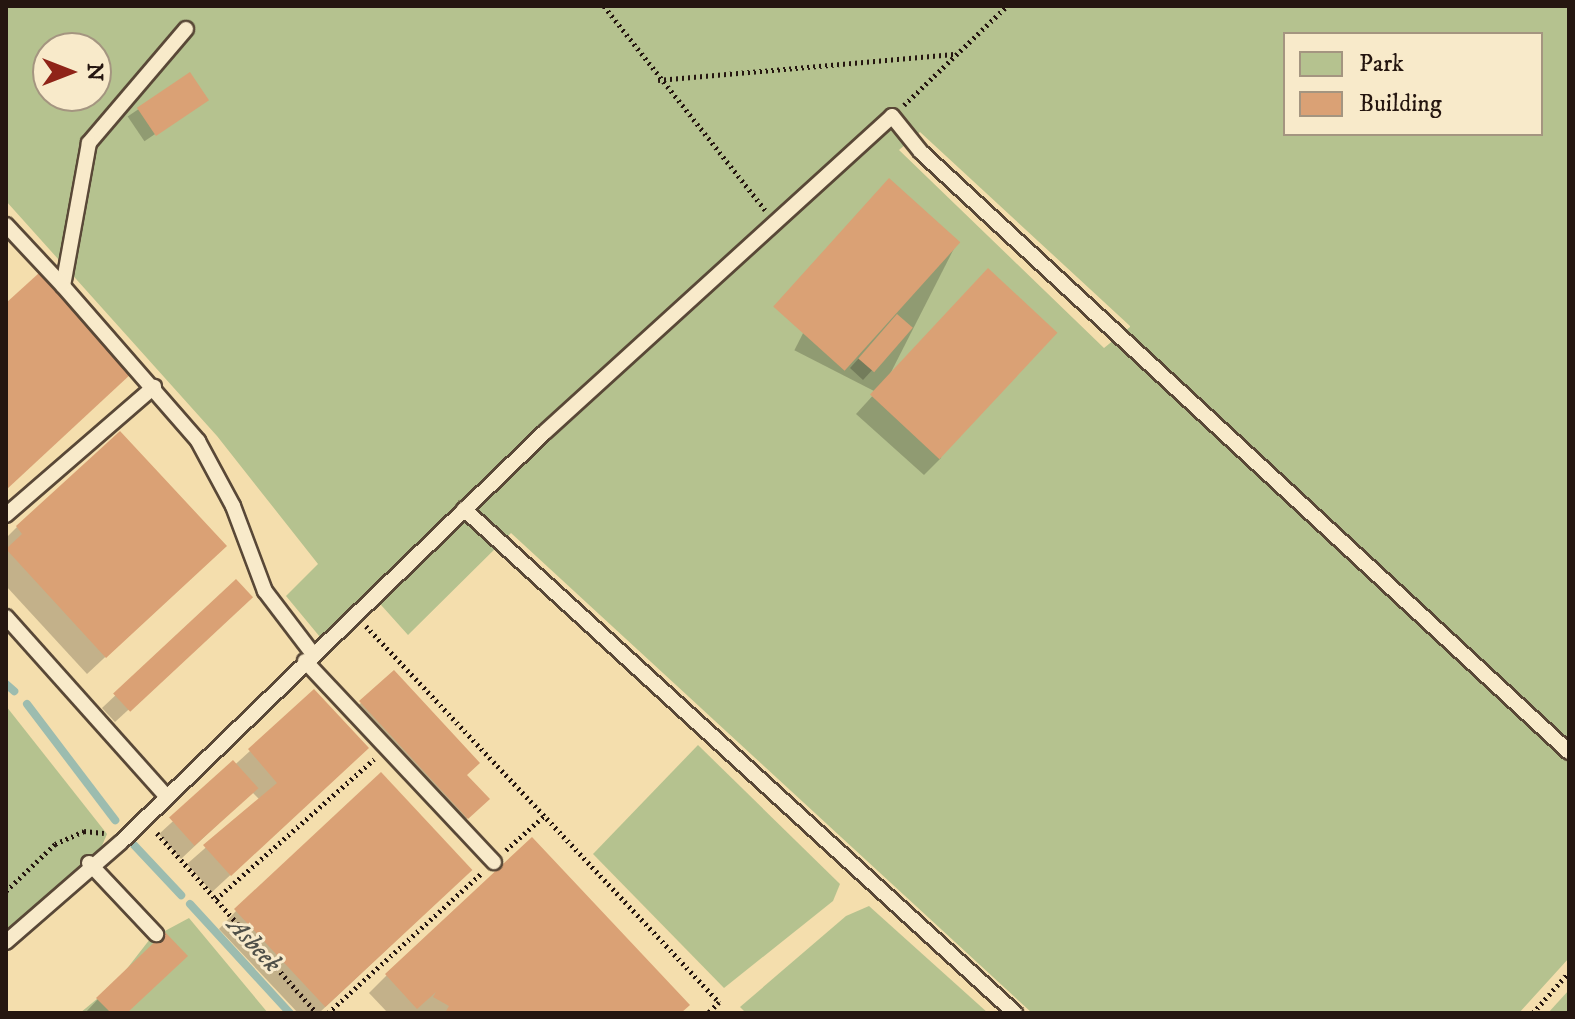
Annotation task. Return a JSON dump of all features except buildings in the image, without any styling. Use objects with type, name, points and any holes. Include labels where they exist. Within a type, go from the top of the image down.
[{"type":"lane","points":[[63,286],[89,143],[186,29]]},
{"type":"lane","points":[[6,942],[92,860],[121,842],[464,509],[892,116],[921,152],[1569,752]]},
{"type":"lane","points":[[6,225],[154,387],[198,441],[233,506],[265,591],[309,658],[387,748],[494,862]]},
{"type":"lane","points":[[6,515],[154,387]]},
{"type":"lane","points":[[464,509],[1015,1013]]},
{"type":"lane","points":[[6,617],[166,796]]},
{"type":"lane","points":[[92,860],[156,934]]},
{"type":"path","points":[[604,6],[658,80],[776,223]]},
{"type":"path","points":[[892,116],[1007,6]]},
{"type":"path","points":[[658,80],[957,54]]},
{"type":"path","points":[[355,614],[719,1002],[708,1013]]},
{"type":"path","points":[[216,899],[387,748]]},
{"type":"path","points":[[328,1013],[544,816]]},
{"type":"path","points":[[144,817],[317,1013]]},
{"type":"path","points":[[6,891],[55,844],[84,831],[121,842]]},
{"type":"path","points":[[1533,1013],[1569,972]]},
{"type":"green space","points":[[6,6],[1569,6],[1569,958],[1519,1013],[1032,1013],[511,533],[408,635],[373,596],[320,637],[286,596],[318,564],[217,436],[6,201]],"holes":[[[920,132],[1130,326],[1104,348],[899,150]]]},
{"type":"green space","points":[[6,706],[107,834],[90,874],[6,952]]},
{"type":"green space","points":[[698,745],[840,884],[833,901],[724,988],[593,854]]},
{"type":"green space","points":[[869,906],[988,1013],[746,1013],[740,1007],[846,916]]},
{"type":"green space","points":[[189,918],[268,1013],[80,1013],[115,984],[150,939]]},
{"type":"green space","points":[[1569,990],[1569,1013],[1548,1013]]},
{"type":"waterway","name":"Asbeek","points":[[6,684],[14,691]]},
{"type":"waterway","name":"Asbeek","points":[[27,704],[115,820]]},
{"type":"waterway","name":"Asbeek","points":[[134,845],[181,895]]},
{"type":"waterway","name":"Asbeek","points":[[190,904],[290,1013]]}]
